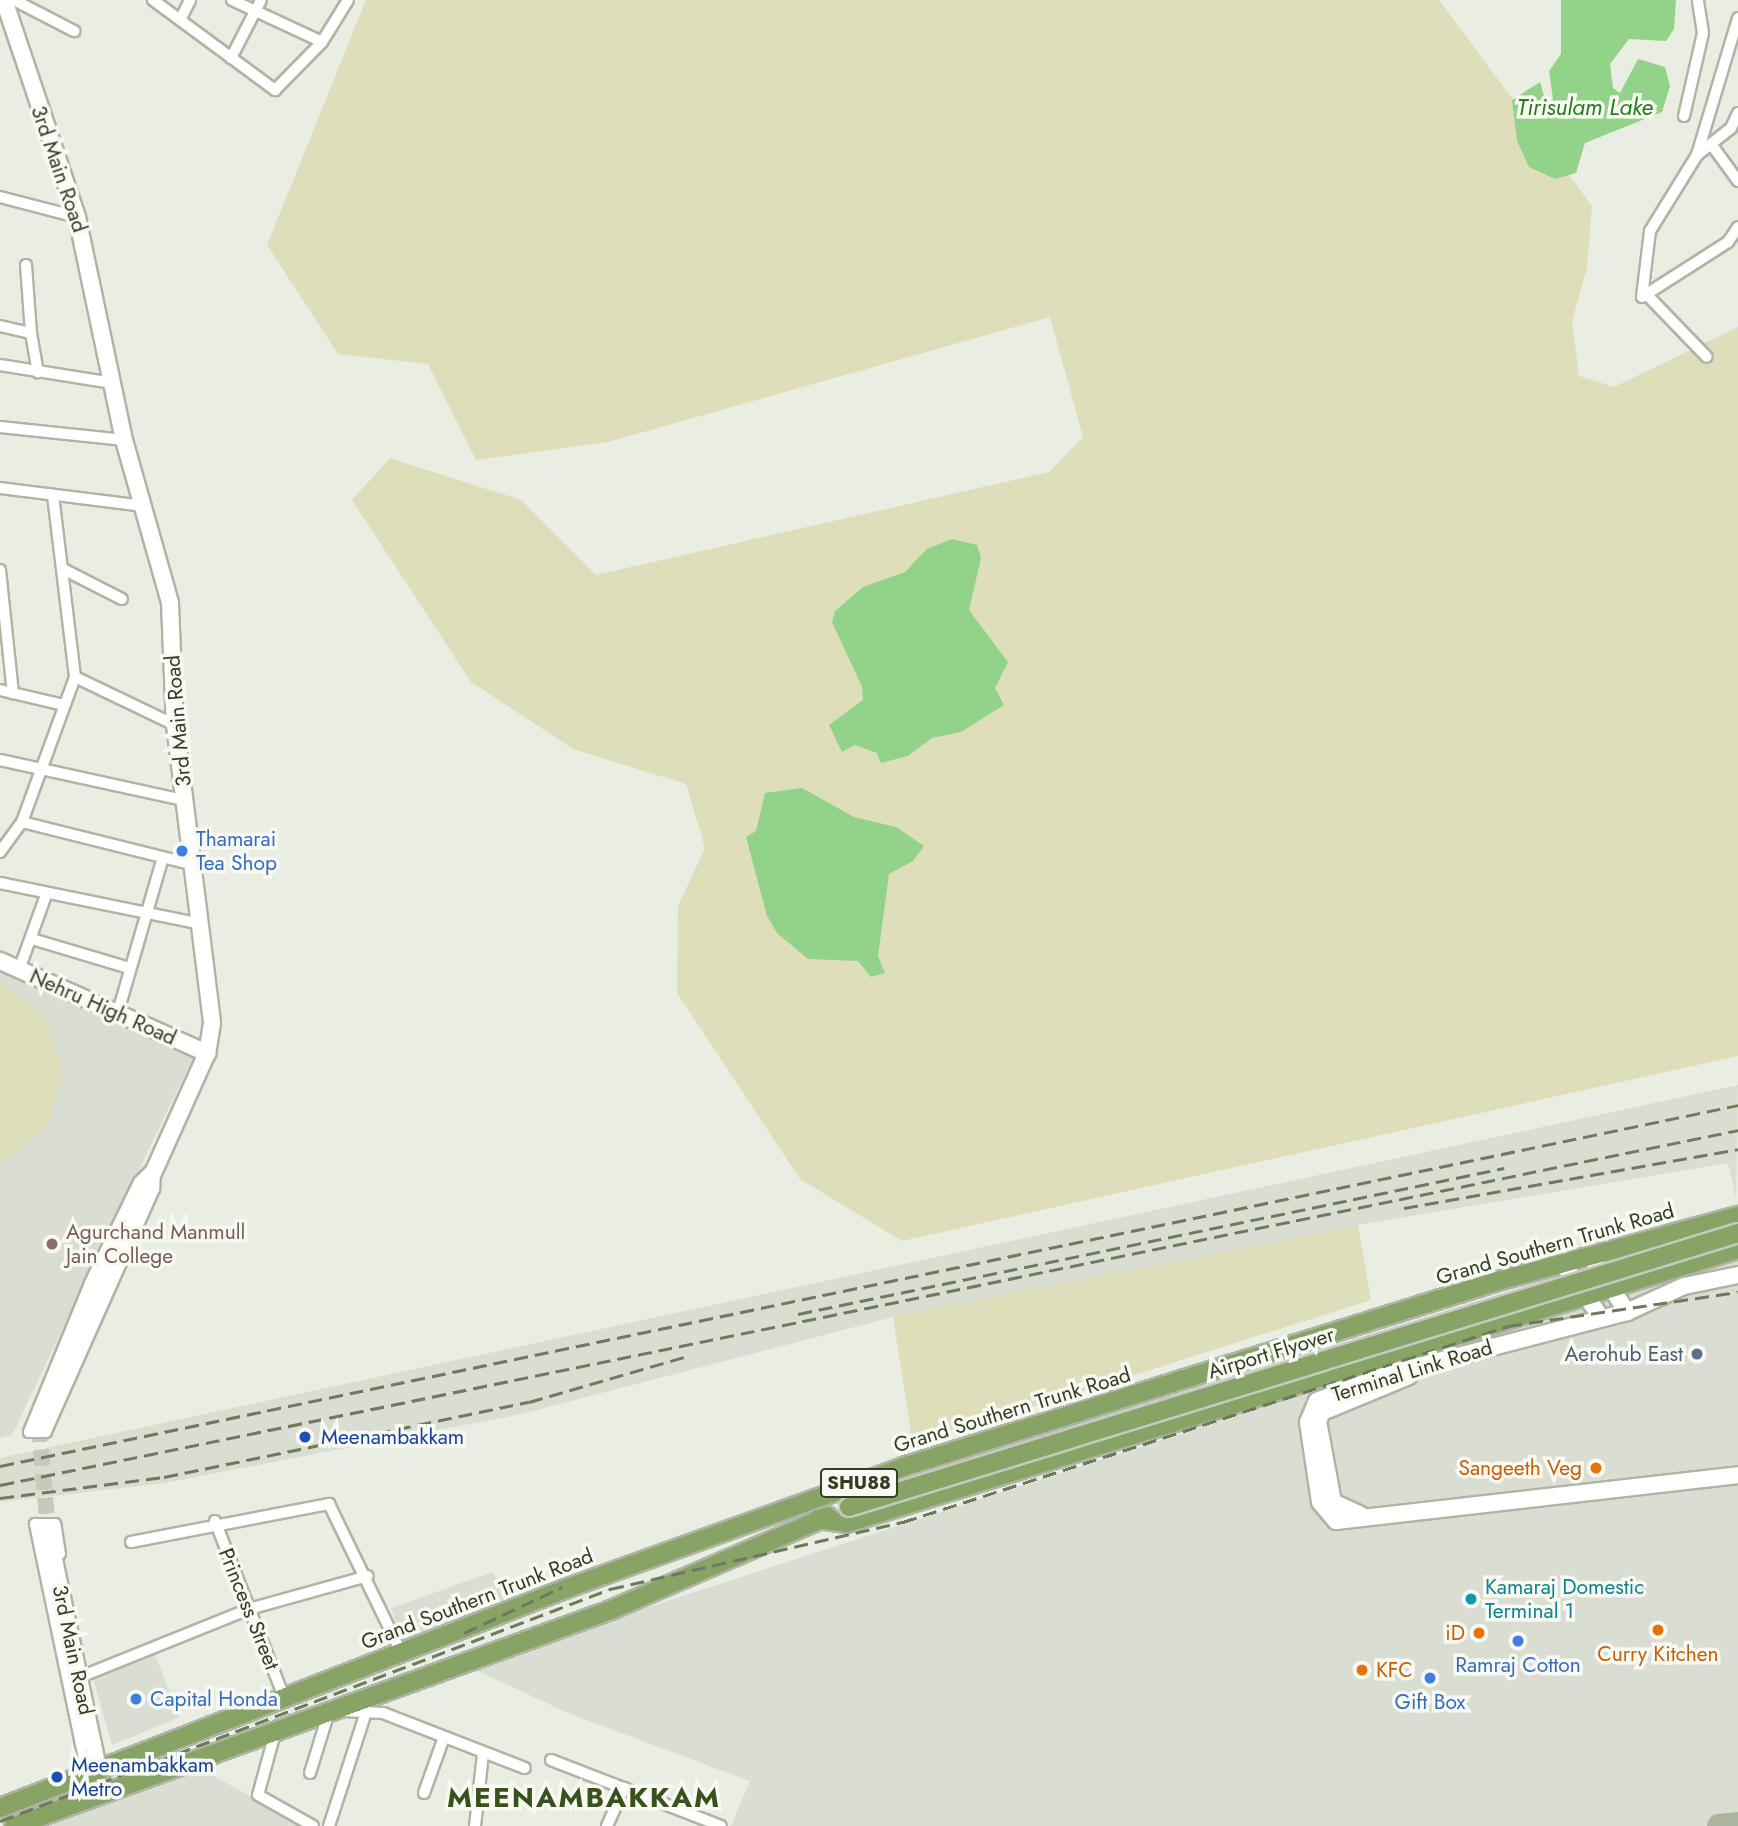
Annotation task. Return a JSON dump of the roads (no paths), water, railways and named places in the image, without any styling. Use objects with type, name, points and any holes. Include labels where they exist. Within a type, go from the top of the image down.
[{"type":"main road","name":"Grand Southern Trunk Road","points":[[0,1808],[401,1652],[903,1467],[1563,1264],[1738,1216]]},
{"type":"main road","name":"Airport Flyover","points":[[818,1519],[849,1507],[1738,1233]]},
{"type":"main road","points":[[818,1519],[847,1523],[1738,1249]]},
{"type":"main road","name":"SHU88","points":[[14,1826],[611,1610],[818,1519]]},
{"type":"street","name":"3rd Main Road","points":[[4,0],[77,217],[124,440],[145,506],[170,603],[175,725],[191,864],[211,996],[206,1053],[39,1426]]},
{"type":"street","points":[[14,0],[75,31]]},
{"type":"street","points":[[153,0],[278,90],[322,42],[343,2]]},
{"type":"street","points":[[181,18],[190,0]]},
{"type":"street","points":[[232,0],[322,42]]},
{"type":"street","points":[[231,58],[261,0]]},
{"type":"street","points":[[1684,116],[1703,33],[1698,0]]},
{"type":"street","points":[[1738,18],[1697,155],[1650,231],[1640,276],[1642,297],[1649,297],[1728,242],[1738,227]]},
{"type":"street","points":[[1697,155],[1711,144],[1738,113]]},
{"type":"street","points":[[1711,144],[1738,181]]},
{"type":"street","points":[[0,197],[77,217]]},
{"type":"street","points":[[26,265],[31,333],[38,372]]},
{"type":"street","points":[[1649,297],[1707,357]]},
{"type":"street","points":[[0,326],[31,333]]},
{"type":"street","points":[[0,365],[113,383]]},
{"type":"street","points":[[0,427],[124,440]]},
{"type":"street","points":[[0,488],[145,506]]},
{"type":"street","points":[[0,852],[22,822],[44,770],[75,677],[53,495]]},
{"type":"street","points":[[0,569],[4,631],[13,693]]},
{"type":"street","points":[[63,569],[122,599]]},
{"type":"street","points":[[75,677],[175,725]]},
{"type":"street","points":[[0,690],[64,705]]},
{"type":"street","points":[[0,760],[184,800]]},
{"type":"street","points":[[22,822],[191,864]]},
{"type":"street","points":[[118,1012],[163,858]]},
{"type":"street","points":[[0,883],[46,895],[149,912],[201,924]]},
{"type":"street","points":[[19,970],[46,895]]},
{"type":"street","points":[[32,939],[129,968]]},
{"type":"street","name":"Nehru High Road","points":[[0,961],[206,1053]]},
{"type":"street","points":[[155,1166],[154,1189],[46,1432],[29,1432],[109,1243],[139,1182],[155,1166]]},
{"type":"street","points":[[1591,1257],[1627,1312]]},
{"type":"street","points":[[1563,1264],[1601,1317]]},
{"type":"street","name":"Terminal Link Road","points":[[1738,1275],[1684,1286],[1627,1312],[1426,1365],[1325,1397],[1309,1408],[1307,1422],[1320,1502],[1336,1521],[1738,1475]]},
{"type":"street","points":[[1426,1365],[1322,1412],[1320,1438],[1333,1502],[1359,1516],[1738,1469]]},
{"type":"street","points":[[131,1542],[215,1521],[329,1504],[368,1576],[401,1652]]},
{"type":"street","name":"Princess Street","points":[[215,1521],[284,1697]]},
{"type":"street","points":[[35,1524],[55,1524],[85,1675],[96,1769],[35,1524]]},
{"type":"street","name":"3rd Main Road","points":[[48,1531],[96,1769]]},
{"type":"street","points":[[85,1675],[249,1609],[368,1576]]},
{"type":"street","points":[[310,1773],[335,1712],[366,1712],[526,1768]]},
{"type":"street","points":[[329,1826],[366,1712]]},
{"type":"street","points":[[275,1733],[259,1797],[313,1826]]},
{"type":"street","points":[[424,1793],[443,1740]]},
{"type":"street","points":[[475,1826],[483,1754]]},
{"type":"street","points":[[551,1760],[721,1826]]},
{"type":"street","points":[[607,1826],[624,1788]]},
{"type":"water","name":"Tirisulam Lake","points":[[1561,0],[1676,0],[1674,29],[1666,41],[1629,39],[1610,64],[1613,88],[1620,93],[1638,59],[1665,67],[1670,86],[1662,112],[1585,143],[1576,173],[1555,179],[1529,167],[1517,141],[1512,100],[1540,82],[1547,106],[1553,99],[1549,71],[1561,54]]},
{"type":"water","points":[[952,539],[977,545],[981,558],[969,610],[1008,662],[995,688],[1004,705],[961,732],[932,738],[908,756],[881,763],[877,753],[855,745],[842,752],[829,725],[863,700],[862,687],[832,622],[835,611],[863,587],[905,572],[927,549]]},
{"type":"water","points":[[802,788],[854,817],[896,827],[924,846],[913,861],[889,874],[878,956],[885,973],[871,977],[858,961],[808,959],[777,933],[767,916],[746,837],[756,831],[765,793]]},
{"type":"tunnel","points":[[39,1426],[48,1531]]},
{"type":"railway","points":[[0,1466],[1738,1105]]},
{"type":"railway","points":[[0,1485],[1738,1130]]},
{"type":"railway","points":[[1404,1208],[1738,1149]]},
{"type":"railway","points":[[798,1314],[1504,1168]]},
{"type":"railway","points":[[0,1821],[610,1589],[903,1522],[1508,1326],[1738,1292]]},
{"type":"railway","points":[[0,1498],[164,1477],[335,1442],[529,1402],[684,1357]]},
{"type":"railway","points":[[464,1633],[562,1587]]},
{"type":"place","name":"Thamarai Tea Shop","points":[[182,851]]},
{"type":"place","name":"Agurchand Manmull Jain College","points":[[52,1244]]},
{"type":"place","name":"Aerohub East","points":[[1697,1354]]},
{"type":"place","name":"Meenambakkam","points":[[305,1437]]},
{"type":"place","name":"Sangeeth Veg","points":[[1596,1468]]},
{"type":"place","name":"Kamaraj Domestic Terminal 1","points":[[1471,1599]]},
{"type":"place","name":"Curry Kitchen","points":[[1658,1630]]},
{"type":"place","name":"iD","points":[[1479,1633]]},
{"type":"place","name":"Ramraj Cotton","points":[[1518,1641]]},
{"type":"place","name":"KFC","points":[[1362,1670]]},
{"type":"place","name":"Gift Box","points":[[1430,1678]]},
{"type":"place","name":"Capital Honda","points":[[136,1699]]},
{"type":"place","name":"Meenambakkam Metro","points":[[57,1777]]},
{"type":"district","name":"MEENAMBAKKAM","points":[[584,1798]]}]
